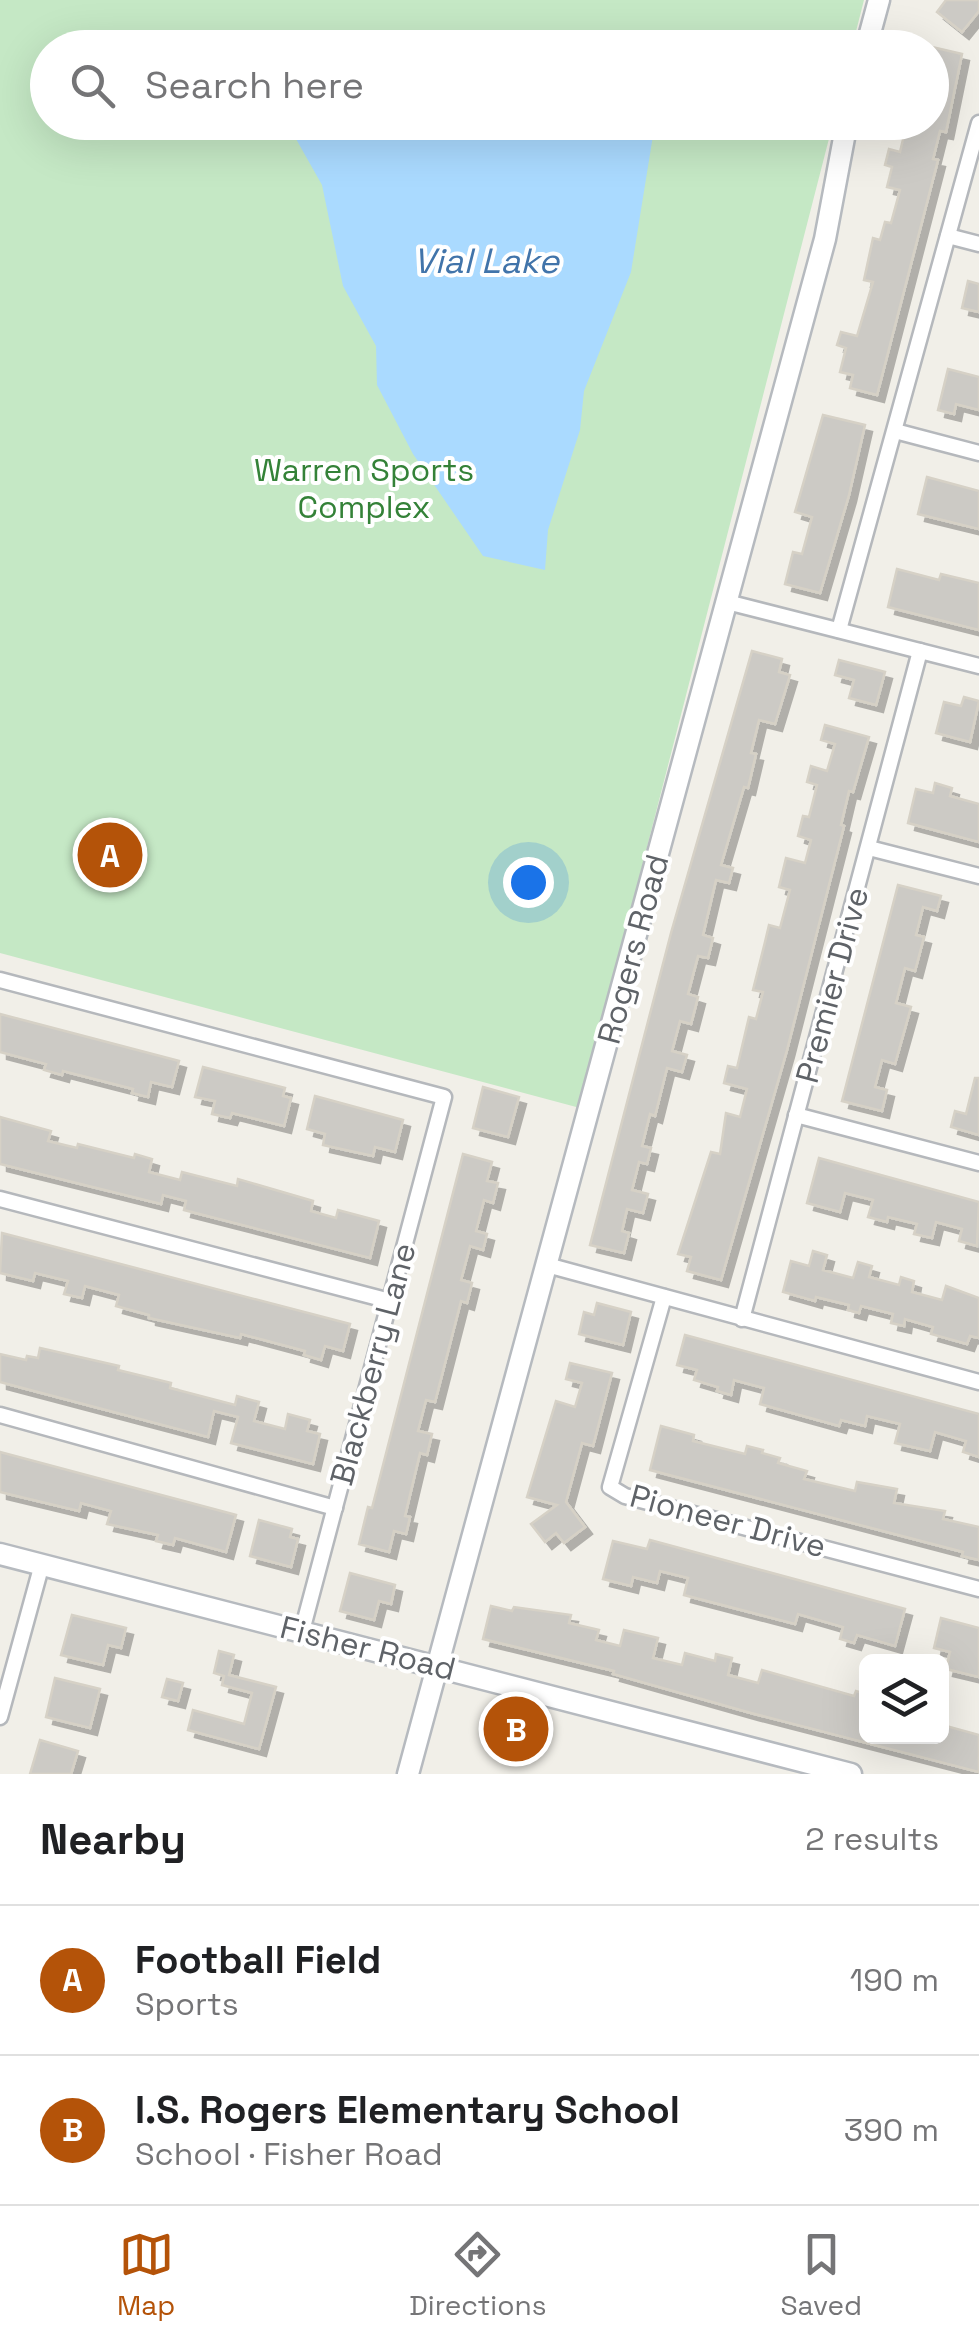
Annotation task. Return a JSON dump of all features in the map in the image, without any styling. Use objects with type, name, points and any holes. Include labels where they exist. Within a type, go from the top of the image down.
[{"type":"street","points":[[871,30],[879,0]]},
{"type":"street","points":[[839,630],[979,123]]},
{"type":"street","name":"Rogers Road","points":[[408,1774],[832,210],[844,140]]},
{"type":"street","points":[[948,236],[979,244]]},
{"type":"street","points":[[895,430],[979,453]]},
{"type":"street","points":[[726,602],[979,666]]},
{"type":"street","name":"Premier Drive","points":[[742,1318],[920,650]]},
{"type":"street","points":[[868,848],[979,876]]},
{"type":"street","name":"Blackberry Lane","points":[[0,980],[444,1098],[302,1631]]},
{"type":"street","points":[[796,1115],[979,1163]]},
{"type":"street","points":[[0,1199],[390,1301]]},
{"type":"street","points":[[547,1265],[979,1382]]},
{"type":"street","name":"Pioneer Drive","points":[[664,1297],[610,1488],[625,1496],[979,1589]]},
{"type":"street","points":[[0,1415],[334,1508]]},
{"type":"street","name":"Fisher Road","points":[[0,1554],[844,1773]]},
{"type":"street","points":[[0,1717],[42,1564]]},
{"type":"green space","name":"Warren Sports Complex","points":[[0,0],[864,0],[856,30],[30,30],[30,140],[829,140],[580,1108],[0,953]]},
{"type":"water","name":"Vial Lake","points":[[297,140],[652,140],[631,272],[584,391],[580,430],[548,530],[545,570],[483,556],[413,454],[377,385],[376,346],[343,286],[322,185]]},
{"type":"building","points":[[946,0],[979,0],[979,11],[962,32],[937,12]]},
{"type":"building","points":[[949,51],[962,54],[949,117]]},
{"type":"building","points":[[903,140],[938,140],[933,159],[938,160],[877,395],[850,388],[853,375],[840,372],[846,348],[837,345],[841,332],[857,336],[873,282],[864,280],[873,238],[880,240],[885,222],[891,223],[900,190],[887,187],[892,167],[885,165],[889,149],[900,152]]},
{"type":"building","points":[[968,281],[979,284],[979,312],[962,308]]},
{"type":"building","points":[[948,369],[979,377],[979,410],[956,404],[954,414],[938,410]]},
{"type":"building","points":[[823,415],[865,425],[820,593],[785,584],[793,552],[802,554],[812,517],[795,512]]},
{"type":"building","points":[[927,477],[979,491],[979,529],[918,514]]},
{"type":"building","points":[[897,569],[939,580],[941,574],[979,583],[979,630],[888,607]]},
{"type":"building","points":[[752,651],[782,659],[779,672],[790,675],[775,724],[759,720],[748,788],[744,787],[721,865],[733,868],[729,883],[716,880],[703,935],[713,938],[708,958],[698,956],[688,994],[698,997],[691,1024],[680,1021],[672,1051],[687,1055],[682,1072],[667,1068],[655,1116],[650,1114],[642,1146],[651,1148],[647,1164],[639,1162],[632,1190],[648,1194],[643,1213],[627,1209],[622,1231],[629,1233],[624,1253],[590,1245],[671,933]]},
{"type":"building","points":[[839,660],[885,672],[876,705],[849,698],[854,680],[835,675]]},
{"type":"building","points":[[964,697],[979,701],[970,742],[936,733],[944,702],[961,706]]},
{"type":"building","points":[[825,725],[869,737],[853,792],[849,791],[841,825],[844,826],[787,1050],[721,1280],[687,1271],[691,1257],[678,1254],[711,1152],[720,1154],[726,1113],[740,1117],[747,1089],[724,1083],[728,1066],[737,1068],[749,1017],[756,1019],[763,992],[753,990],[769,925],[780,928],[790,890],[779,887],[786,858],[805,863],[811,840],[798,836],[803,816],[809,817],[817,785],[807,782],[811,766],[827,771],[835,744],[821,740]]},
{"type":"building","points":[[935,783],[952,788],[950,796],[979,804],[979,842],[908,823],[916,789],[933,793]]},
{"type":"building","points":[[898,885],[941,896],[937,911],[923,907],[916,935],[924,937],[915,971],[905,968],[896,1003],[911,1007],[895,1064],[882,1060],[875,1087],[887,1090],[882,1111],[842,1101]]},
{"type":"building","points":[[0,1014],[179,1061],[172,1087],[151,1082],[148,1097],[132,1093],[133,1089],[44,1070],[46,1064],[0,1052]]},
{"type":"building","points":[[203,1067],[285,1088],[283,1096],[291,1098],[284,1126],[232,1113],[230,1118],[212,1114],[215,1101],[195,1097]]},
{"type":"building","points":[[975,1078],[979,1078],[979,1135],[951,1127],[955,1111],[966,1114]]},
{"type":"building","points":[[483,1087],[519,1097],[508,1137],[473,1128]]},
{"type":"building","points":[[315,1096],[403,1120],[395,1152],[375,1147],[373,1156],[323,1145],[325,1134],[307,1129]]},
{"type":"building","points":[[0,1117],[51,1131],[48,1141],[152,1159],[149,1172],[180,1180],[182,1172],[237,1186],[238,1179],[313,1201],[311,1211],[336,1218],[338,1210],[379,1221],[370,1258],[184,1210],[186,1201],[163,1195],[161,1204],[0,1164]]},
{"type":"building","points":[[463,1154],[492,1162],[487,1181],[498,1183],[493,1203],[484,1200],[476,1231],[487,1234],[483,1250],[470,1246],[461,1280],[472,1283],[467,1303],[461,1301],[435,1402],[426,1400],[418,1431],[432,1434],[427,1455],[420,1453],[405,1516],[410,1517],[406,1534],[394,1531],[389,1552],[359,1544],[368,1507],[372,1508]]},
{"type":"building","points":[[819,1158],[979,1202],[977,1246],[959,1241],[962,1229],[936,1222],[932,1238],[914,1234],[917,1224],[868,1217],[873,1200],[845,1193],[840,1212],[807,1203]]},
{"type":"building","points":[[2,1233],[350,1324],[343,1351],[325,1346],[321,1360],[304,1355],[305,1351],[241,1334],[240,1338],[149,1318],[116,1306],[119,1295],[85,1286],[82,1298],[64,1294],[68,1281],[35,1273],[33,1281],[0,1273]]},
{"type":"building","points":[[813,1251],[827,1255],[823,1270],[853,1278],[858,1262],[872,1266],[869,1277],[899,1285],[901,1277],[914,1281],[912,1292],[942,1300],[946,1286],[979,1298],[979,1338],[970,1336],[967,1344],[931,1334],[933,1327],[905,1319],[904,1326],[891,1323],[893,1314],[861,1306],[859,1313],[848,1310],[849,1305],[783,1292],[791,1261],[809,1266]]},
{"type":"building","points":[[597,1303],[631,1312],[623,1345],[579,1334],[584,1312],[594,1315]]},
{"type":"building","points":[[685,1335],[979,1414],[979,1457],[963,1452],[966,1441],[935,1432],[930,1451],[895,1443],[900,1424],[867,1416],[865,1426],[841,1420],[839,1426],[760,1404],[764,1388],[734,1380],[731,1395],[717,1391],[718,1387],[694,1380],[697,1370],[677,1365]]},
{"type":"building","points":[[40,1348],[119,1366],[118,1370],[171,1383],[170,1388],[235,1405],[237,1396],[259,1402],[254,1421],[285,1429],[288,1414],[310,1420],[307,1431],[320,1434],[313,1464],[231,1443],[238,1417],[214,1411],[208,1437],[0,1382],[0,1354],[26,1360],[27,1356],[38,1358]]},
{"type":"building","points":[[570,1363],[612,1373],[593,1446],[582,1443],[566,1502],[585,1527],[564,1543],[556,1533],[545,1542],[531,1524],[557,1505],[527,1497],[556,1401],[575,1407],[582,1383],[566,1379]]},
{"type":"building","points":[[661,1426],[694,1435],[693,1441],[745,1454],[747,1446],[763,1450],[762,1453],[780,1458],[778,1463],[807,1471],[804,1479],[855,1491],[857,1482],[897,1489],[894,1503],[945,1511],[943,1519],[979,1527],[979,1560],[962,1556],[963,1552],[650,1470]]},
{"type":"building","points":[[0,1452],[236,1515],[226,1552],[175,1538],[173,1545],[156,1541],[158,1535],[107,1524],[111,1511],[81,1503],[79,1511],[0,1492]]},
{"type":"building","points":[[259,1520],[292,1529],[290,1537],[298,1539],[291,1567],[250,1556]]},
{"type":"building","points":[[650,1540],[905,1609],[895,1646],[857,1635],[854,1643],[840,1639],[843,1627],[798,1614],[795,1624],[684,1595],[688,1578],[660,1571],[657,1583],[633,1577],[631,1586],[603,1579],[613,1541],[647,1549]]},
{"type":"building","points":[[350,1573],[395,1585],[391,1604],[379,1601],[374,1620],[340,1611]]},
{"type":"building","points":[[491,1606],[512,1611],[514,1607],[571,1615],[569,1623],[599,1630],[596,1640],[620,1646],[624,1630],[658,1638],[653,1658],[682,1665],[685,1653],[715,1661],[716,1654],[732,1658],[728,1675],[758,1683],[762,1670],[854,1696],[856,1691],[859,1741],[613,1674],[614,1671],[483,1639]]},
{"type":"building","points":[[72,1615],[126,1628],[121,1648],[108,1645],[103,1665],[61,1655]]},
{"type":"building","points":[[941,1618],[979,1628],[979,1677],[949,1670],[950,1652],[934,1648]]},
{"type":"building","points":[[219,1651],[234,1655],[229,1675],[276,1687],[259,1749],[188,1730],[193,1710],[244,1724],[252,1693],[222,1685],[224,1676],[214,1673]]},
{"type":"building","points":[[55,1678],[100,1689],[90,1728],[46,1717]]},
{"type":"building","points":[[167,1679],[183,1683],[178,1701],[162,1697]]},
{"type":"building","points":[[949,1727],[979,1735],[979,1772],[871,1744],[949,1744]]},
{"type":"building","points":[[40,1740],[78,1751],[71,1774],[30,1774]]},
{"type":"place","name":"Football Field","points":[[110,855]]},
{"type":"place","name":"I.S. Rogers Elementary School","points":[[516,1729]]}]
